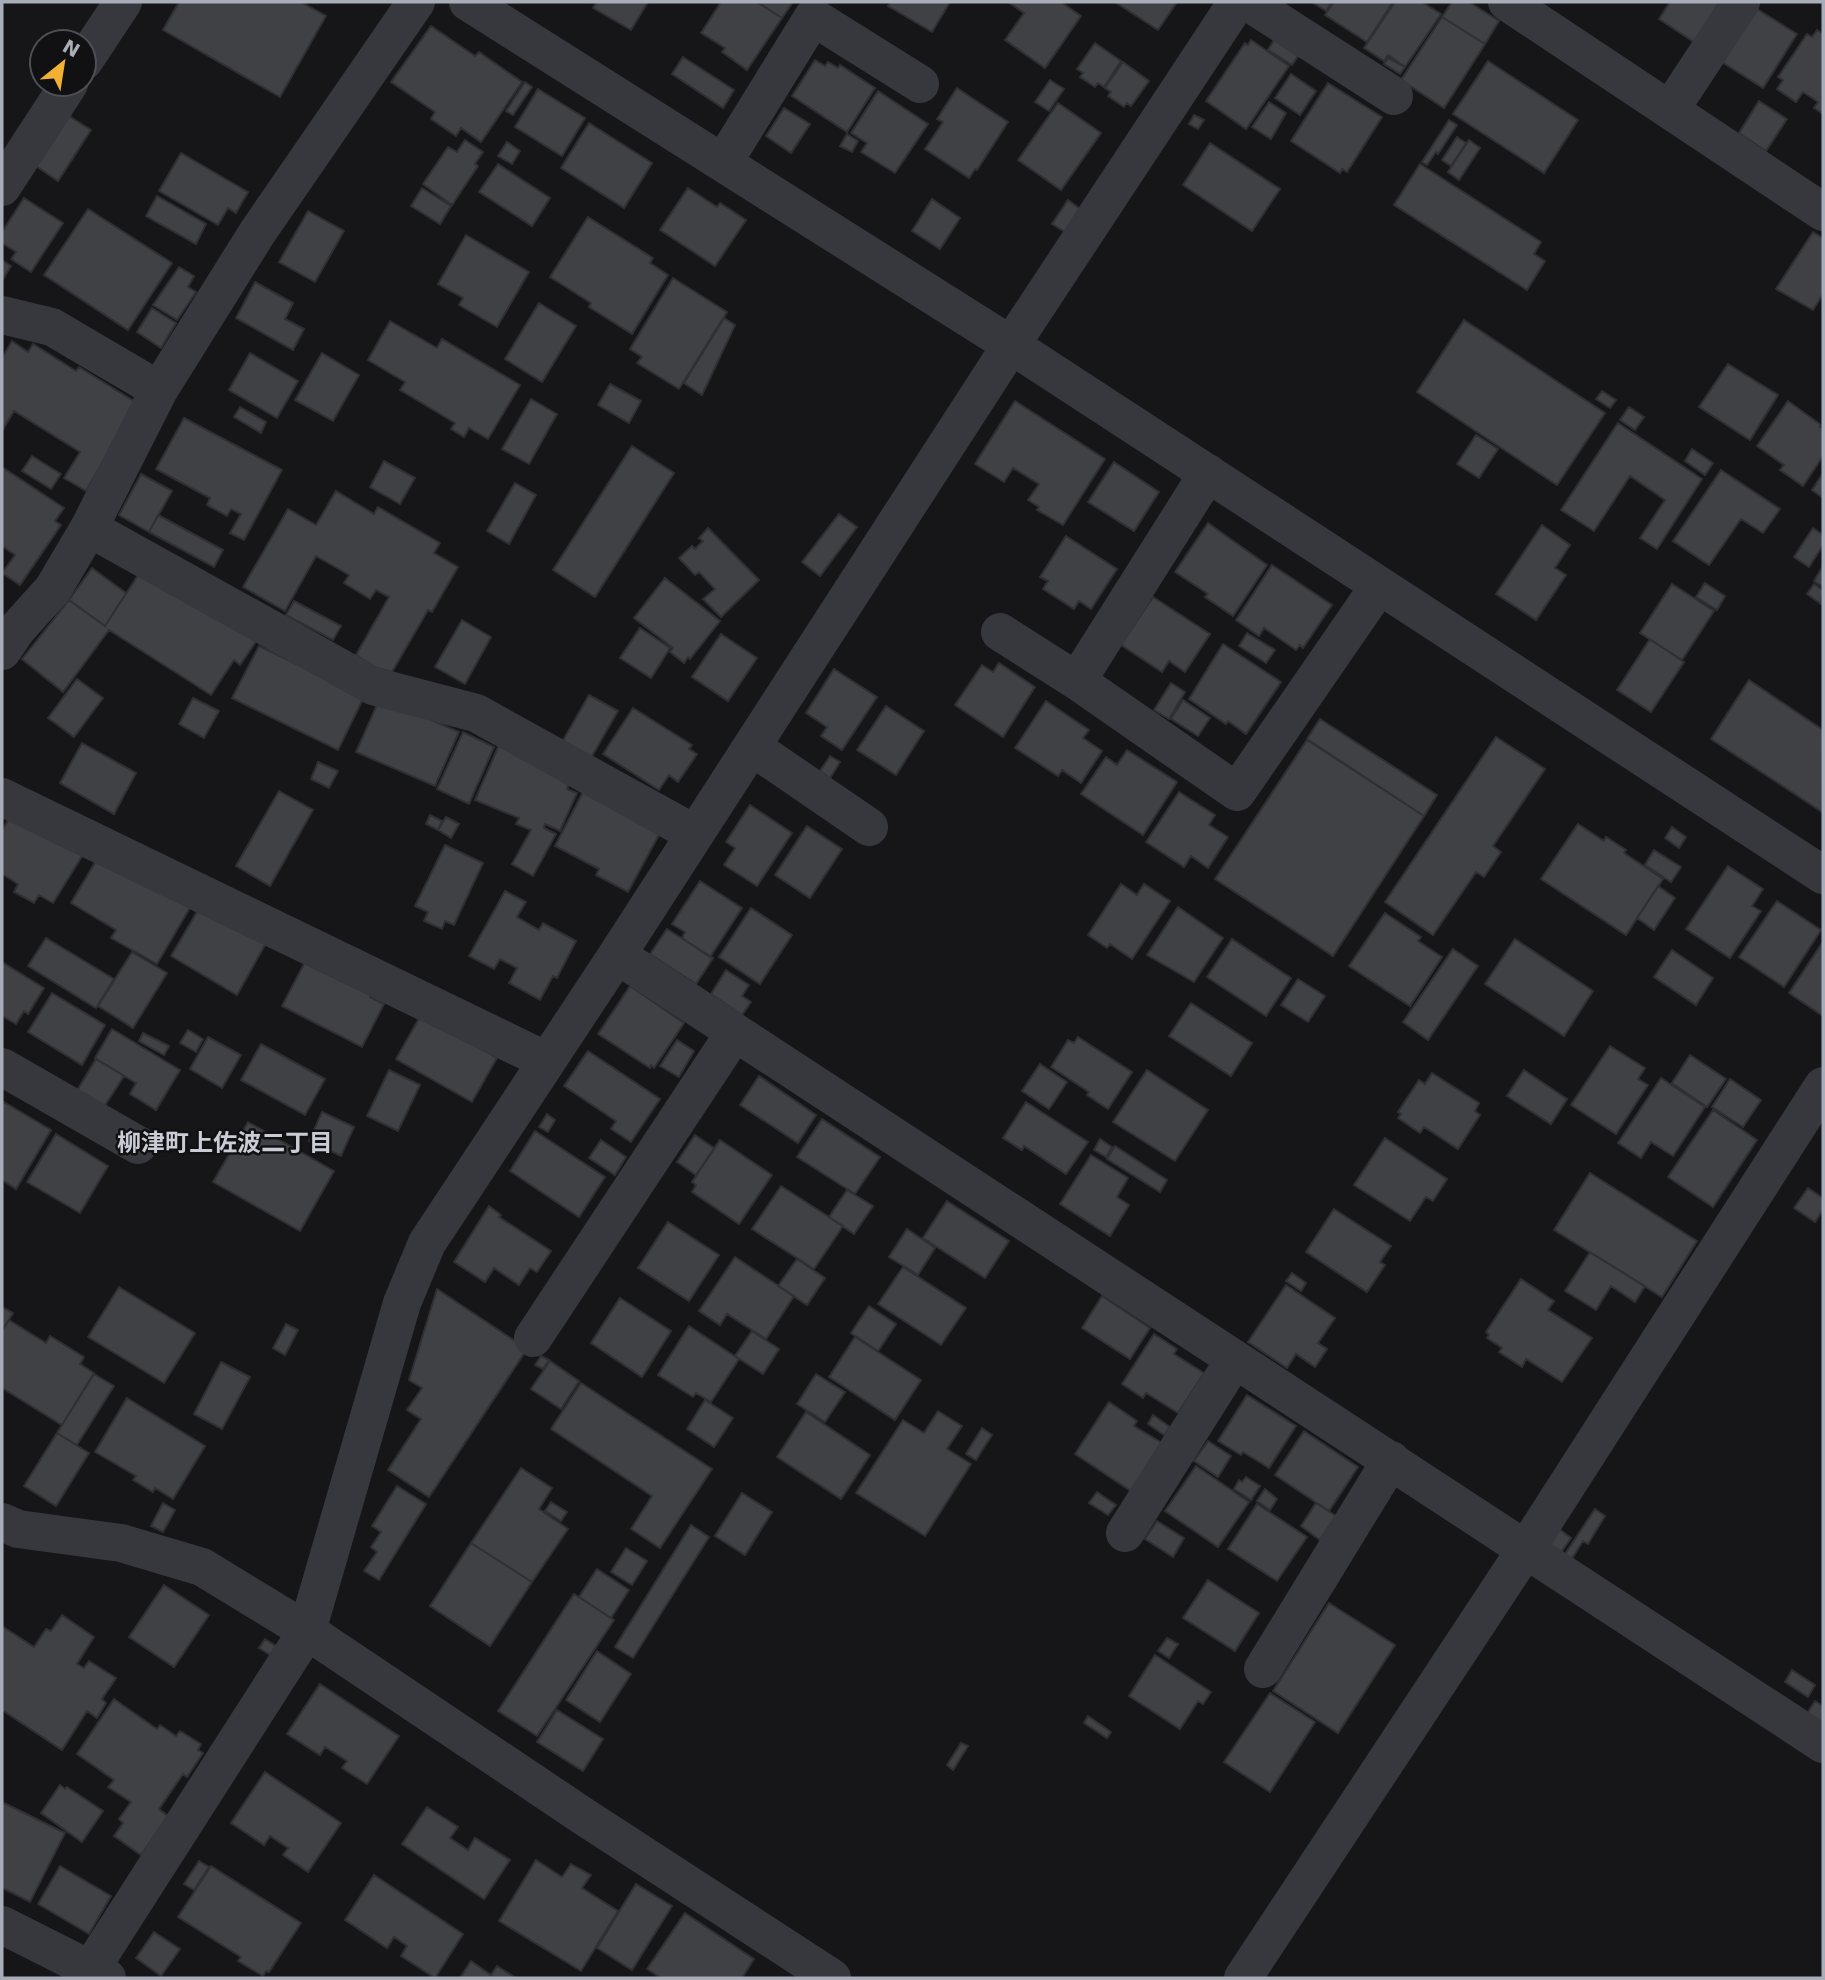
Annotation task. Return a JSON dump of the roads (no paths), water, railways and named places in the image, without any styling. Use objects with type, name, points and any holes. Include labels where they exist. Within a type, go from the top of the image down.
[{"type":"street","points":[[98,40],[123,2]]},
{"type":"street","points":[[7,632],[53,589],[89,528],[159,390],[257,233],[416,2]]},
{"type":"street","points":[[468,2],[1011,345],[1823,876]]},
{"type":"street","points":[[2,1925],[95,1975],[307,1631],[402,1303],[426,1244],[1237,2]]},
{"type":"street","points":[[1248,2],[1394,96]]},
{"type":"street","points":[[1507,2],[1823,212]]},
{"type":"street","points":[[1670,110],[1741,2]]},
{"type":"street","points":[[723,163],[813,18],[920,84]]},
{"type":"street","points":[[2,187],[60,98]]},
{"type":"street","points":[[2,315],[52,327],[159,390]]},
{"type":"street","points":[[1077,681],[1208,473]]},
{"type":"street","points":[[89,528],[373,686],[476,713],[695,834]]},
{"type":"street","points":[[1000,632],[1077,681],[1237,792],[1379,586]]},
{"type":"street","points":[[752,747],[869,827]]},
{"type":"street","points":[[2,797],[547,1061]]},
{"type":"street","points":[[617,955],[1823,1744]]},
{"type":"street","points":[[533,1338],[734,1032]]},
{"type":"street","points":[[2,1067],[138,1145]]},
{"type":"street","points":[[1243,1978],[1526,1549],[1823,1086]]},
{"type":"street","points":[[1125,1533],[1235,1359]]},
{"type":"street","points":[[1263,1669],[1391,1460]]},
{"type":"street","points":[[2,1522],[18,1529],[121,1543],[202,1567],[307,1631],[583,1816],[832,1978]]},
{"type":"district","name":"柳津町上佐波二丁目","points":[[225,1143]]}]
